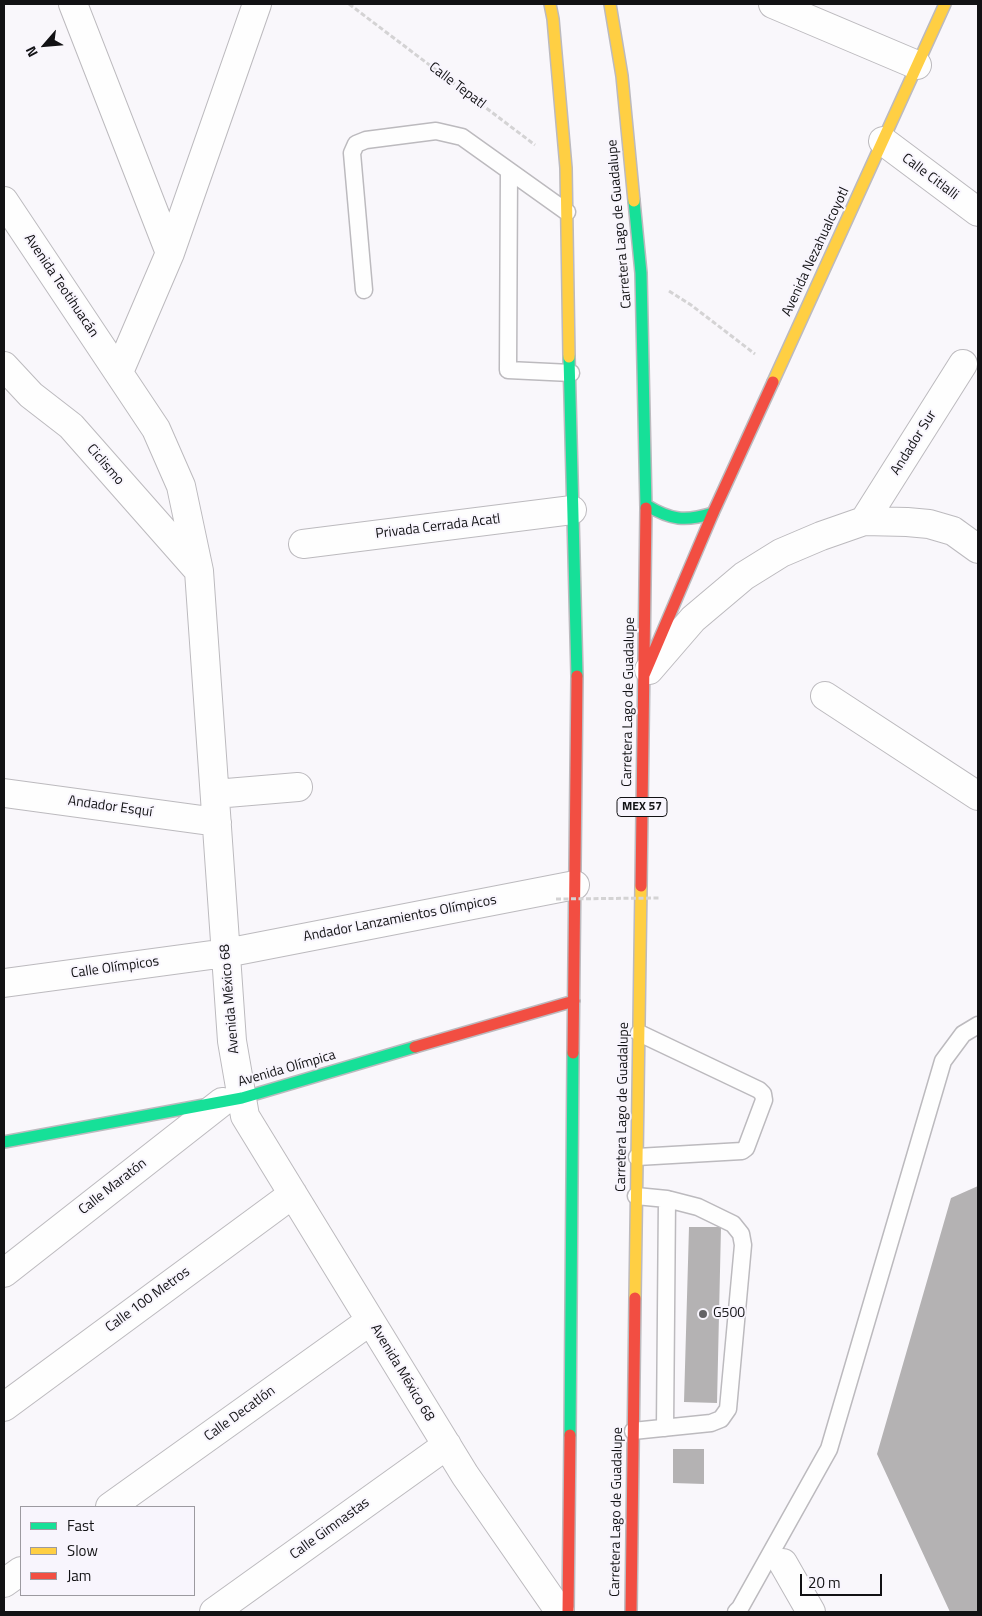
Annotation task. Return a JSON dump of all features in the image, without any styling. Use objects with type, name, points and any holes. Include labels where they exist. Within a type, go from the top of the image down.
[{"type":"main road","points":[[550,4],[553,19],[566,168],[572,510],[577,643],[566,892],[574,1001],[568,1612]]},
{"type":"main road","name":"Carretera Lago de Guadalupe","points":[[610,4],[622,76],[641,273],[646,505],[631,1612]]},
{"type":"main road","name":"Avenida Nezahualcoyotl","points":[[644,675],[713,513],[945,4]]},
{"type":"main road","points":[[646,505],[662,515],[678,520],[696,519],[713,513]]},
{"type":"main road","name":"Avenida Olímpica","points":[[4,1142],[232,1100],[574,1001]]},
{"type":"street","points":[[73,4],[170,253]]},
{"type":"street","points":[[119,372],[170,253],[257,4]]},
{"type":"street","points":[[773,4],[917,65]]},
{"type":"street","name":"Calle Citlalli","points":[[883,141],[978,212]]},
{"type":"street","name":"Avenida Teotihuacán","points":[[4,201],[119,372]]},
{"type":"street","name":"Andador Sur","points":[[864,521],[963,364]]},
{"type":"street","name":"Ciclismo","points":[[4,366],[31,395],[71,426],[200,571]]},
{"type":"street","name":"Avenida México 68","points":[[119,372],[156,429],[181,486],[200,571],[232,1041],[232,1100],[245,1116],[465,1476],[560,1612]]},
{"type":"street","name":"Privada Cerrada Acatl","points":[[303,544],[572,510]]},
{"type":"street","points":[[644,675],[693,620],[744,576],[781,553],[821,536],[864,521],[907,522],[929,524],[953,531],[978,549]]},
{"type":"street","points":[[825,696],[978,796]]},
{"type":"street","points":[[215,794],[298,787]]},
{"type":"street","name":"Andador Esquí","points":[[4,793],[217,822]]},
{"type":"street","name":"Andador Lanzamientos Olímpicos","points":[[226,953],[566,892]]},
{"type":"street","name":"Calle Olímpicos","points":[[4,983],[226,953]]},
{"type":"street","name":"Calle Maratón","points":[[4,1273],[232,1100]]},
{"type":"street","name":"Calle 100 Metros","points":[[4,1407],[293,1194]]},
{"type":"street","name":"Calle Decatlón","points":[[111,1506],[370,1321]]},
{"type":"street","name":"Calle Gimnastas","points":[[214,1612],[447,1445]]},
{"type":"street","points":[[783,1563],[811,1612]]},
{"type":"street","points":[[4,1583],[20,1572]]},
{"type":"lane","points":[[364,290],[352,153],[356,144],[366,140],[436,131],[462,137],[567,212]]},
{"type":"lane","points":[[510,171],[508,370],[571,373]]},
{"type":"lane","points":[[736,1612],[829,1449],[943,1062],[963,1034],[978,1025]]},
{"type":"lane","points":[[637,1156],[742,1151],[746,1148],[764,1100],[763,1094],[759,1090],[638,1032]]},
{"type":"lane","points":[[633,1432],[711,1424],[721,1419],[728,1409],[743,1245],[741,1234],[733,1224],[698,1207],[667,1199],[636,1196]]},
{"type":"lane","points":[[665,1428],[667,1199]]},
{"type":"path","name":"Calle Tepatl","points":[[349,4],[566,168]]},
{"type":"path","points":[[691,305],[778,371]]},
{"type":"path","points":[[566,892],[659,898]]},
{"type":"building","points":[[978,1186],[978,1612],[950,1612],[877,1454],[951,1198]]},
{"type":"building","name":"G500","points":[[689,1227],[721,1227],[717,1403],[684,1402]]},
{"type":"building","points":[[673,1449],[704,1449],[704,1484],[673,1483]]},
{"type":"traffic: fast","points":[[634,201],[641,273],[646,508]]},
{"type":"traffic: fast","points":[[569,357],[577,676]]},
{"type":"traffic: fast","points":[[646,505],[663,514],[678,518],[694,518],[713,513]]},
{"type":"traffic: fast","points":[[4,1142],[242,1098],[415,1047]]},
{"type":"traffic: fast","points":[[570,1435],[573,1053]]},
{"type":"traffic: slow","points":[[550,4],[553,19],[566,168],[569,357]]},
{"type":"traffic: slow","points":[[610,4],[622,76],[634,201]]},
{"type":"traffic: slow","points":[[773,382],[945,4]]},
{"type":"traffic: slow","points":[[635,1298],[641,886]]},
{"type":"traffic: jam","points":[[644,675],[713,513],[773,382]]},
{"type":"traffic: jam","points":[[641,886],[646,508]]},
{"type":"traffic: jam","points":[[573,1053],[577,676]]},
{"type":"traffic: jam","points":[[415,1047],[574,1001]]},
{"type":"traffic: jam","points":[[631,1612],[635,1298]]},
{"type":"traffic: jam","points":[[568,1612],[570,1435]]},
{"type":"place","name":"G500","points":[[703,1314]]}]
